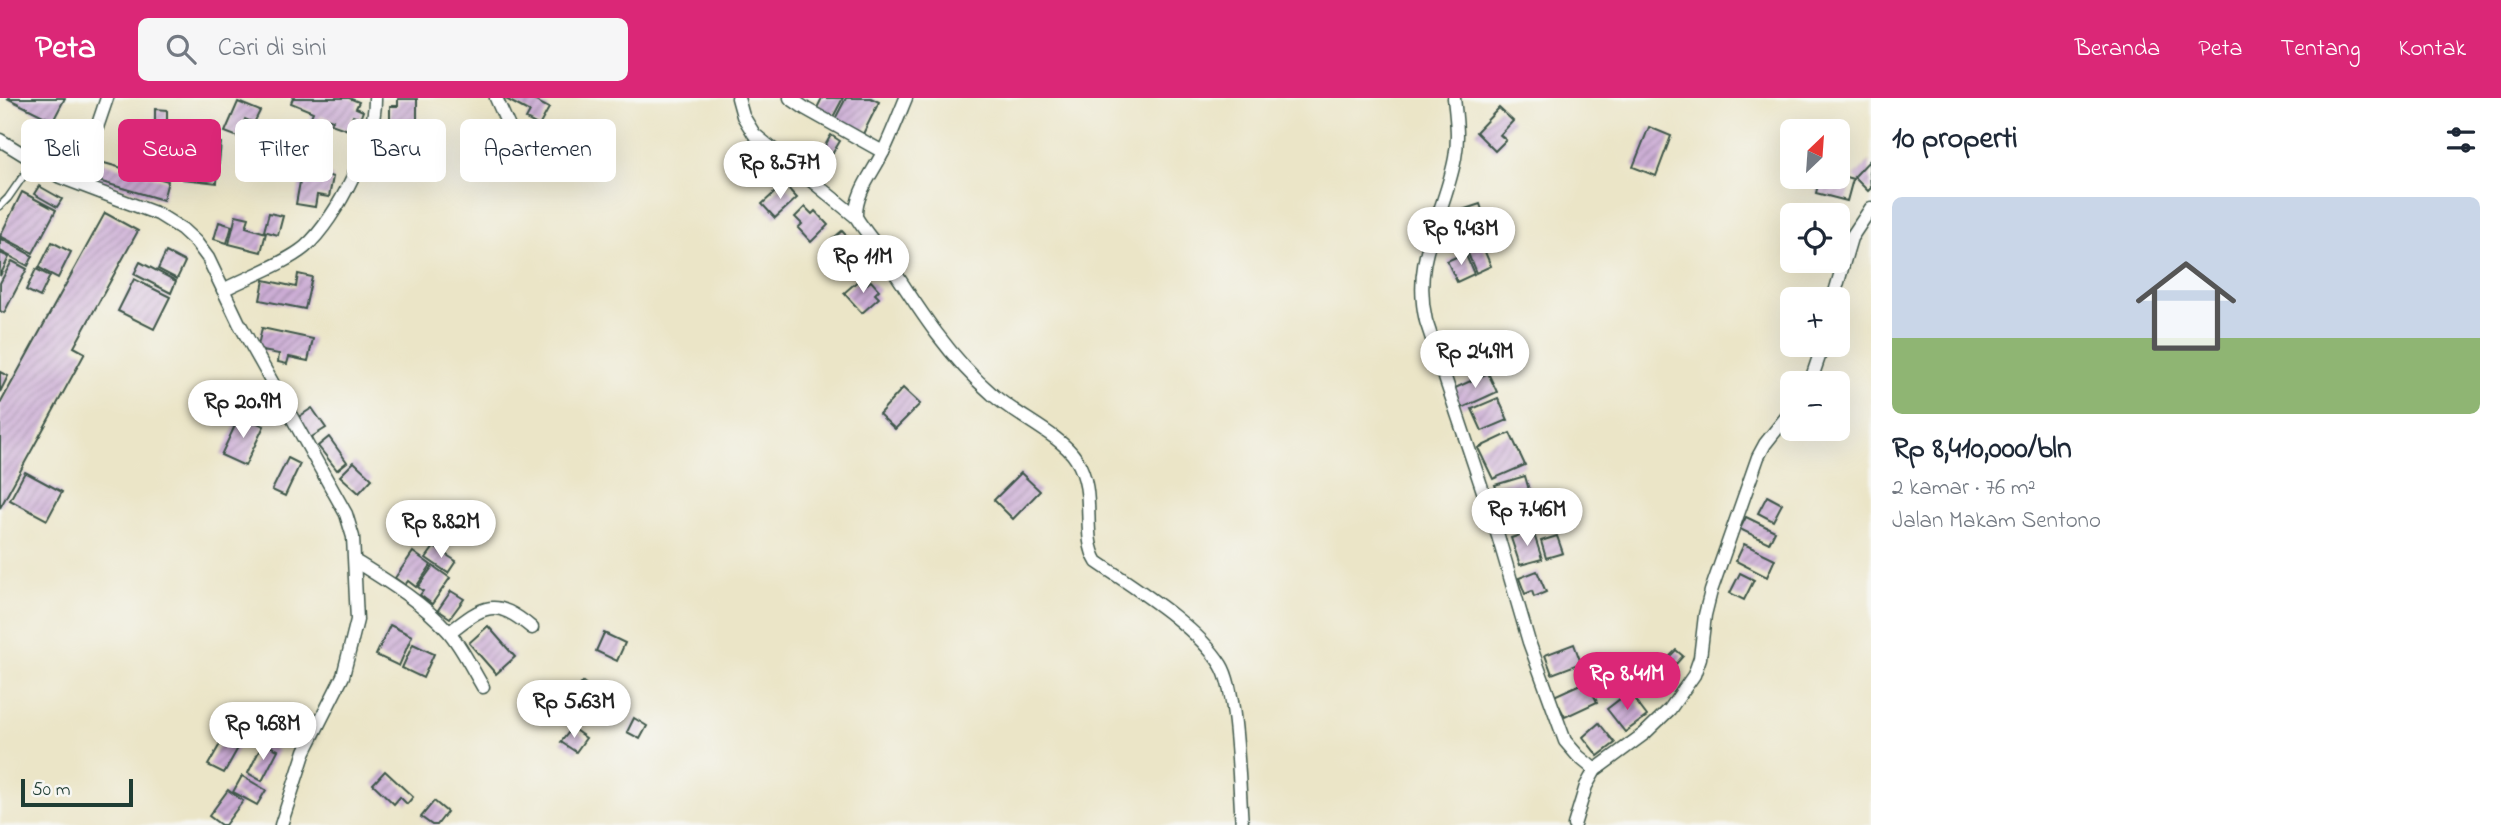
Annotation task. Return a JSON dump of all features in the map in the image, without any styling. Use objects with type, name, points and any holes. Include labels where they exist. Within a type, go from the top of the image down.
[{"type":"street","points":[[78,183],[107,98]]},
{"type":"street","points":[[223,290],[304,248],[324,226],[338,206],[372,129],[375,98]]},
{"type":"street","points":[[496,98],[505,119]]},
{"type":"street","points":[[738,98],[743,116],[754,134],[856,217],[923,317],[964,368],[1001,402],[1062,444],[1078,461],[1090,500],[1091,553],[1097,562],[1194,635],[1222,666],[1229,683],[1233,710],[1242,825]]},
{"type":"street","points":[[790,98],[883,152]]},
{"type":"street","points":[[856,217],[857,201],[883,152],[906,98]]},
{"type":"street","points":[[1454,98],[1457,123],[1456,157],[1428,245],[1421,281],[1421,302],[1530,642],[1565,741],[1595,770]]},
{"type":"street","points":[[0,140],[21,154]]},
{"type":"street","points":[[75,182],[159,214],[196,242],[208,258],[292,421],[337,495],[353,537],[357,620],[344,676],[305,751],[281,825]]},
{"type":"street","points":[[1837,287],[1851,238],[1871,208]]},
{"type":"street","points":[[1574,825],[1586,786],[1595,770],[1644,734],[1670,709],[1694,675],[1700,658],[1711,591],[1758,457],[1780,425]]},
{"type":"street","points":[[355,561],[403,592],[450,632],[483,687]]},
{"type":"street","points":[[450,632],[484,608],[500,608],[516,615],[532,628]]},
{"type":"lane","points":[[0,205],[21,179]]},
{"type":"building","points":[[7,98],[65,98],[54,119]]},
{"type":"building","points":[[293,98],[349,98],[359,102],[356,108],[363,111],[360,119],[353,116],[352,119],[347,119],[347,130],[333,125],[333,119],[321,116],[320,119],[310,119],[313,112],[291,103]]},
{"type":"building","points":[[504,98],[530,98],[549,108],[543,119],[526,119],[530,112]]},
{"type":"building","points":[[822,98],[843,98],[833,117],[817,108]]},
{"type":"building","points":[[846,98],[871,98],[879,102],[862,136],[834,121]]},
{"type":"building","points":[[398,99],[417,99],[417,119],[390,119],[390,106],[398,106]]},
{"type":"building","points":[[238,102],[260,111],[256,119],[235,119],[235,136],[225,132]]},
{"type":"building","points":[[1499,108],[1513,121],[1500,135],[1506,140],[1495,151],[1476,132]]},
{"type":"building","points":[[155,109],[167,110],[167,119],[155,119]]},
{"type":"building","points":[[1649,127],[1671,136],[1656,176],[1633,167]]},
{"type":"building","points":[[831,135],[840,141],[831,156],[822,151]]},
{"type":"building","points":[[1869,161],[1871,188],[1868,191],[1854,177]]},
{"type":"building","points":[[104,163],[118,167],[118,182],[168,182],[163,200],[102,182]]},
{"type":"building","points":[[1850,178],[1853,179],[1847,201],[1816,193],[1817,189],[1850,189]]},
{"type":"building","points":[[300,182],[332,182],[329,197],[317,195],[315,207],[296,204]]},
{"type":"building","points":[[784,184],[797,198],[775,218],[762,204]]},
{"type":"building","points":[[39,186],[62,199],[57,207],[34,194]]},
{"type":"building","points":[[22,192],[56,210],[33,253],[0,236]]},
{"type":"building","points":[[1480,204],[1487,224],[1462,232],[1456,212]]},
{"type":"building","points":[[805,207],[812,214],[815,211],[828,225],[811,242],[798,228],[802,224],[795,217]]},
{"type":"building","points":[[105,213],[138,231],[74,347],[85,353],[0,508],[0,404]]},
{"type":"building","points":[[269,213],[283,216],[278,235],[264,231]]},
{"type":"building","points":[[236,215],[249,218],[246,227],[266,233],[261,252],[229,244]]},
{"type":"building","points":[[219,222],[232,226],[227,243],[214,239]]},
{"type":"building","points":[[842,231],[855,245],[837,261],[823,247]]},
{"type":"building","points":[[0,238],[33,256],[28,266],[0,251]]},
{"type":"building","points":[[52,242],[71,252],[58,278],[39,268]]},
{"type":"building","points":[[1482,245],[1491,266],[1476,273],[1467,251]]},
{"type":"building","points":[[166,252],[185,262],[177,279],[158,269]]},
{"type":"building","points":[[0,253],[9,257],[0,276]]},
{"type":"building","points":[[1465,253],[1474,274],[1457,282],[1447,261]]},
{"type":"building","points":[[12,261],[27,269],[4,313],[0,311],[0,283]]},
{"type":"building","points":[[140,262],[176,281],[171,293],[134,274]]},
{"type":"building","points":[[36,269],[50,276],[40,297],[26,290]]},
{"type":"building","points":[[298,274],[312,277],[305,309],[260,300],[264,280],[296,287]]},
{"type":"building","points":[[861,278],[867,284],[871,281],[879,290],[875,294],[879,298],[862,313],[844,293]]},
{"type":"building","points":[[134,279],[170,297],[154,329],[118,311]]},
{"type":"building","points":[[262,328],[313,339],[308,361],[289,357],[287,364],[278,362],[279,354],[257,350]]},
{"type":"building","points":[[0,372],[8,376],[0,392]]},
{"type":"building","points":[[1488,373],[1497,392],[1462,408],[1453,389]]},
{"type":"building","points":[[903,388],[920,404],[895,429],[879,414]]},
{"type":"building","points":[[1498,398],[1508,420],[1482,431],[1472,409]]},
{"type":"building","points":[[312,408],[326,428],[310,438],[297,418]]},
{"type":"building","points":[[240,415],[264,426],[245,466],[221,455]]},
{"type":"building","points":[[1510,433],[1525,465],[1493,479],[1478,448]]},
{"type":"building","points":[[329,437],[347,462],[337,470],[318,446]]},
{"type":"building","points":[[288,458],[300,464],[285,496],[272,490]]},
{"type":"building","points":[[354,462],[372,479],[359,493],[340,476]]},
{"type":"building","points":[[25,472],[62,492],[47,520],[10,500]]},
{"type":"building","points":[[1021,473],[1040,491],[1013,519],[994,500]]},
{"type":"building","points":[[1525,476],[1529,490],[1500,499],[1495,485]]},
{"type":"building","points":[[1767,496],[1782,504],[1773,521],[1758,513]]},
{"type":"building","points":[[1746,517],[1775,531],[1769,543],[1740,529]]},
{"type":"building","points":[[1533,531],[1542,559],[1520,565],[1511,538]]},
{"type":"building","points":[[1557,536],[1563,553],[1546,558],[1541,541]]},
{"type":"building","points":[[1744,544],[1775,559],[1767,577],[1736,561]]},
{"type":"building","points":[[434,547],[456,561],[448,573],[426,558]]},
{"type":"building","points":[[413,552],[431,565],[416,587],[408,581],[405,585],[395,578]]},
{"type":"building","points":[[433,566],[450,578],[432,604],[420,595],[423,591],[418,587]]},
{"type":"building","points":[[1537,571],[1546,592],[1534,597],[1532,591],[1525,594],[1519,578]]},
{"type":"building","points":[[1740,573],[1754,580],[1744,600],[1730,593]]},
{"type":"building","points":[[451,591],[464,599],[450,618],[438,610]]},
{"type":"building","points":[[390,625],[412,636],[399,666],[376,655]]},
{"type":"building","points":[[488,626],[515,657],[496,674],[469,643]]},
{"type":"building","points":[[604,633],[625,643],[617,661],[596,651]]},
{"type":"building","points":[[413,644],[434,654],[423,678],[402,668]]},
{"type":"building","points":[[1574,644],[1581,663],[1552,674],[1545,655]]},
{"type":"building","points":[[1676,650],[1683,656],[1676,664],[1669,657]]},
{"type":"building","points":[[1587,681],[1597,702],[1565,717],[1554,696]]},
{"type":"building","points":[[583,682],[603,698],[593,711],[572,695]]},
{"type":"building","points":[[1629,692],[1647,716],[1625,732],[1607,709]]},
{"type":"building","points":[[634,718],[647,726],[640,739],[627,732]]},
{"type":"building","points":[[1599,723],[1615,743],[1598,756],[1583,737]]},
{"type":"building","points":[[572,728],[586,738],[576,752],[561,742]]},
{"type":"building","points":[[223,739],[238,748],[224,773],[208,765]]},
{"type":"building","points":[[263,743],[278,750],[262,781],[248,773]]},
{"type":"building","points":[[385,771],[413,797],[407,804],[400,797],[394,804],[373,784]]},
{"type":"building","points":[[242,776],[266,790],[257,805],[233,792]]},
{"type":"building","points":[[228,790],[243,801],[225,825],[221,825],[209,816]]},
{"type":"building","points":[[434,801],[447,812],[437,825],[432,825],[421,817]]}]
